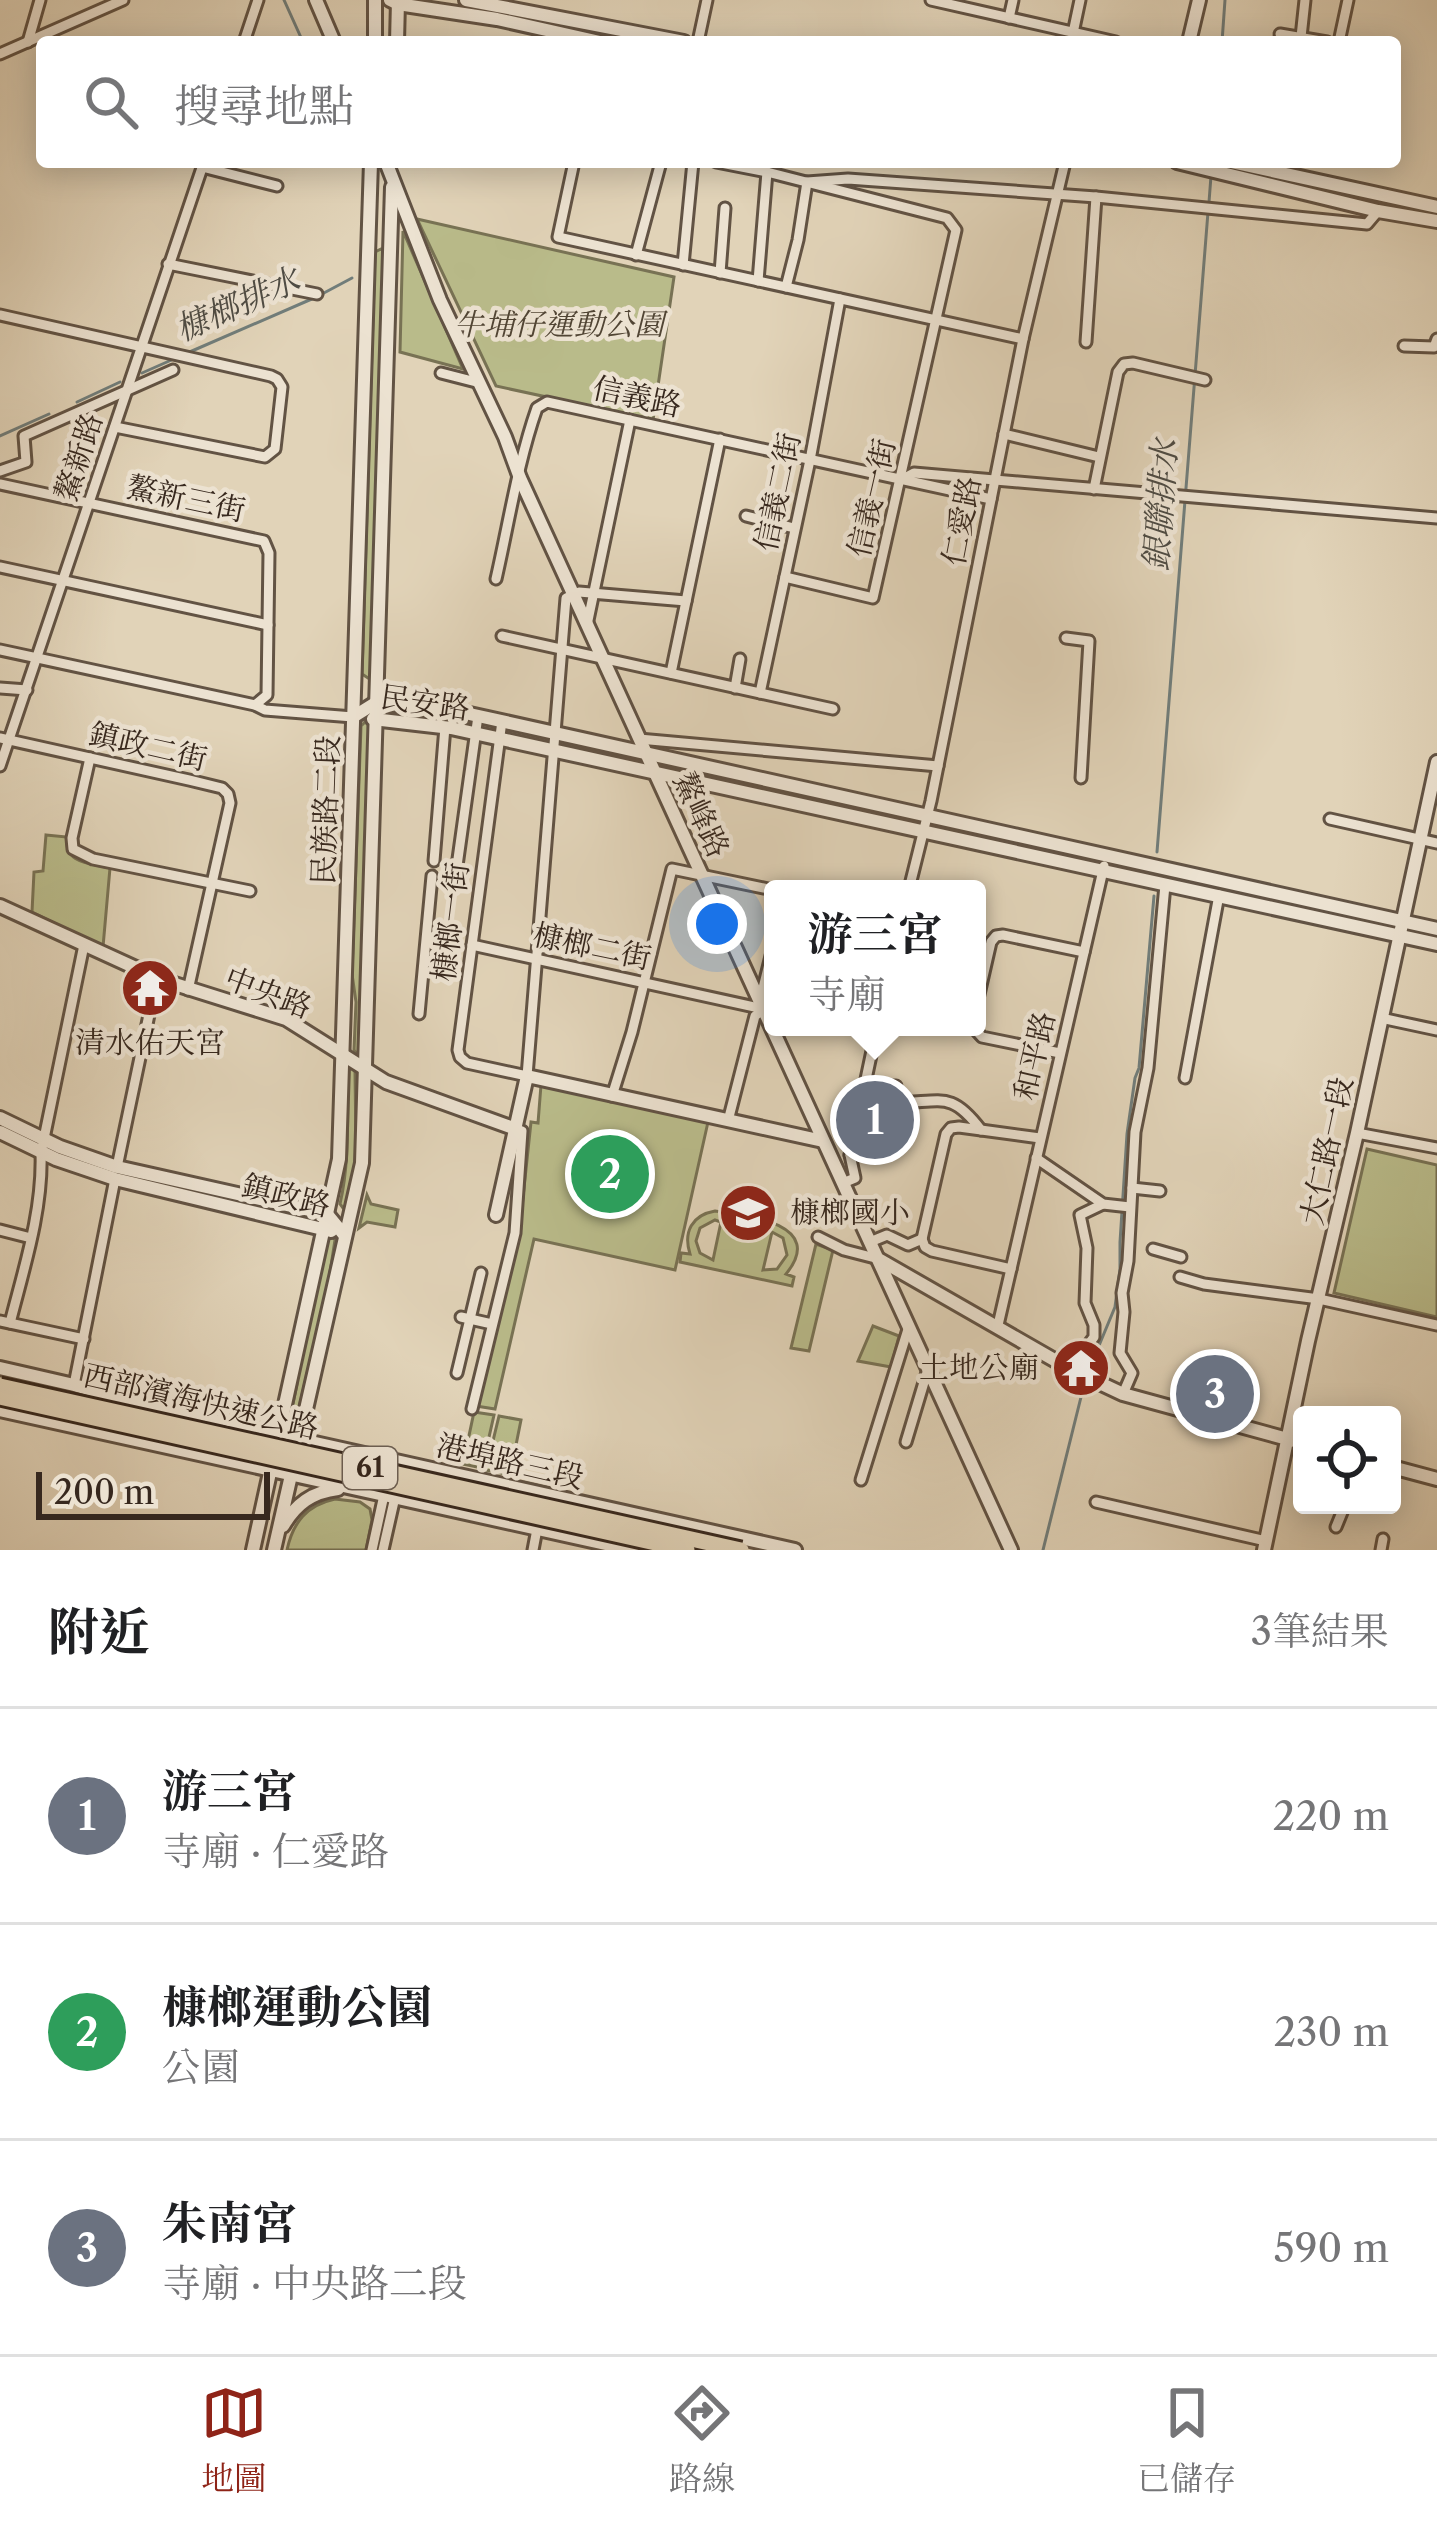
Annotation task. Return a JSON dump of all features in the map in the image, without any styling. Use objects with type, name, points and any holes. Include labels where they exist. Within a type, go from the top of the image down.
[{"type":"highway","name":"西部濱海快速公路","points":[[0,1382],[50,1397],[745,1546]]},
{"type":"highway","name":"西部濱海快速公路","points":[[0,1404],[687,1550]]},
{"type":"street","points":[[28,42],[40,0]]},
{"type":"street","points":[[53,36],[123,0]]},
{"type":"street","points":[[246,36],[258,0]]},
{"type":"street","points":[[316,0],[331,36]]},
{"type":"street","points":[[374,36],[375,0]]},
{"type":"street","points":[[468,0],[654,36]]},
{"type":"street","points":[[699,36],[707,0]]},
{"type":"street","points":[[931,0],[962,3],[1087,36]]},
{"type":"street","points":[[1009,18],[1013,0]]},
{"type":"street","points":[[1073,33],[1080,0]]},
{"type":"street","points":[[1190,36],[1198,0]]},
{"type":"street","points":[[1301,36],[1305,0]]},
{"type":"street","points":[[1340,36],[1348,0]]},
{"type":"street","points":[[397,36],[395,1],[573,36]]},
{"type":"street","points":[[602,36],[604,26]]},
{"type":"street","points":[[1280,34],[1294,36]]},
{"type":"street","points":[[0,54],[36,41]]},
{"type":"street","name":"鰲新路","points":[[0,766],[4,739],[27,690],[202,168]]},
{"type":"street","points":[[214,168],[277,186]]},
{"type":"street","name":"民族路二段","points":[[253,1550],[339,1160],[371,168]]},
{"type":"street","name":"民族路二段","points":[[275,1544],[362,1163],[390,168]]},
{"type":"street","name":"鰲峰路","points":[[390,168],[440,300],[645,753],[764,1002]]},
{"type":"street","points":[[573,168],[557,237],[1023,340]]},
{"type":"street","points":[[637,255],[659,168]]},
{"type":"street","points":[[683,265],[692,168]]},
{"type":"street","points":[[747,168],[807,182],[848,179],[1096,197],[1366,224],[1378,211]]},
{"type":"street","name":"仁愛路","points":[[911,880],[1023,340],[1064,168]]},
{"type":"street","points":[[1208,168],[1437,207]]},
{"type":"street","points":[[1251,168],[1378,211],[1437,221]]},
{"type":"street","points":[[758,281],[767,172]]},
{"type":"street","points":[[786,287],[807,182]]},
{"type":"street","name":"信義一街","points":[[785,577],[873,598],[956,230],[947,218],[807,182]]},
{"type":"street","points":[[1086,342],[1096,197]]},
{"type":"street","points":[[720,273],[725,208]]},
{"type":"street","points":[[168,264],[316,294]]},
{"type":"street","name":"信義二街","points":[[760,693],[840,299]]},
{"type":"street","points":[[0,315],[277,379],[282,387],[275,449],[265,458],[115,427]]},
{"type":"street","points":[[1404,346],[1434,347],[1437,339]]},
{"type":"street","points":[[1094,488],[1118,372],[1124,364],[1199,378]]},
{"type":"street","points":[[0,471],[26,462],[24,436],[173,370]]},
{"type":"street","points":[[441,374],[480,383]]},
{"type":"street","name":"信義路","points":[[496,579],[526,440],[537,407],[547,402],[991,499]]},
{"type":"street","points":[[587,625],[630,420]]},
{"type":"street","points":[[1004,434],[1099,458]]},
{"type":"street","points":[[670,674],[720,439]]},
{"type":"street","name":"信義路","points":[[901,480],[914,473],[1437,518]]},
{"type":"street","name":"鰲新三街","points":[[0,484],[264,541],[269,553],[267,695],[254,705]]},
{"type":"street","points":[[746,516],[794,528]]},
{"type":"street","points":[[0,567],[268,625]]},
{"type":"street","points":[[515,1220],[496,1216],[527,1076],[566,598],[579,592],[686,602]]},
{"type":"street","points":[[502,636],[833,709]]},
{"type":"street","points":[[1066,638],[1089,641],[1081,778]]},
{"type":"street","points":[[0,650],[265,710],[353,717]]},
{"type":"street","points":[[735,688],[740,658]]},
{"type":"street","points":[[0,688],[27,690]]},
{"type":"street","name":"民安路","points":[[353,717],[377,702],[456,711],[1107,854],[1220,888],[1402,929],[1437,944]]},
{"type":"street","points":[[457,866],[478,716]]},
{"type":"street","name":"民安路","points":[[353,717],[445,727],[1165,885],[1220,888]]},
{"type":"street","name":"槺榔一街","points":[[502,722],[460,1057],[466,1063],[823,1141]]},
{"type":"street","points":[[434,861],[445,727]]},
{"type":"street","name":"鎮政二街","points":[[4,739],[222,788],[228,794],[230,803],[188,990]]},
{"type":"street","points":[[639,739],[938,766]]},
{"type":"street","points":[[89,758],[73,849],[93,859],[250,891]]},
{"type":"street","name":"大仁路一段","points":[[1300,1406],[1308,1341],[1437,762]]},
{"type":"street","points":[[1330,819],[1437,843]]},
{"type":"street","name":"和平路","points":[[998,1325],[1107,854]]},
{"type":"street","points":[[612,1096],[672,868],[764,888]]},
{"type":"street","points":[[419,1014],[432,876]]},
{"type":"street","points":[[1123,1394],[1132,1373],[1120,1353],[1122,1292],[1165,885]]},
{"type":"street","points":[[1185,1078],[1220,888]]},
{"type":"street","name":"中央路","points":[[0,906],[167,982],[286,1019],[386,1082],[516,1129]]},
{"type":"street","name":"民安路","points":[[1402,929],[1437,929]]},
{"type":"street","points":[[986,964],[991,942],[1003,934],[1084,952]]},
{"type":"street","points":[[84,944],[42,1146],[42,1178],[31,1238],[5,1322],[84,1339]]},
{"type":"street","name":"槺榔二街","points":[[472,945],[764,1006]]},
{"type":"street","points":[[74,1385],[150,1010],[167,982]]},
{"type":"street","points":[[728,1121],[755,1016],[764,1008]]},
{"type":"street","points":[[1381,1018],[1437,1030]]},
{"type":"street","name":"鰲峰路","points":[[779,1036],[1011,1550]]},
{"type":"street","points":[[843,1183],[855,1178],[850,1155],[875,1036]]},
{"type":"street","points":[[981,1036],[1060,1053]]},
{"type":"street","points":[[850,1155],[886,1150],[896,1086],[864,1087]]},
{"type":"street","points":[[895,1103],[957,1102],[981,1130]]},
{"type":"street","name":"鎮政路","points":[[0,1118],[42,1146]]},
{"type":"street","points":[[1011,1269],[932,1251],[922,1239],[951,1128],[1040,1138]]},
{"type":"street","points":[[472,1409],[515,1220],[522,1131],[516,1129]]},
{"type":"street","name":"鎮政路","points":[[0,1132],[116,1173],[325,1221],[345,1236]]},
{"type":"street","points":[[1357,1133],[1437,1148]]},
{"type":"street","points":[[1036,1158],[1107,1205]]},
{"type":"street","points":[[1132,1188],[1160,1191]]},
{"type":"street","points":[[1082,1374],[1094,1324],[1085,1303],[1088,1248],[1080,1215],[1107,1205],[1130,1207]]},
{"type":"street","points":[[0,1230],[31,1238]]},
{"type":"street","points":[[870,1241],[887,1235],[908,1246],[922,1239]]},
{"type":"street","points":[[818,1237],[879,1259],[1123,1394],[1293,1441]]},
{"type":"street","points":[[1154,1249],[1181,1258]]},
{"type":"street","points":[[457,1373],[465,1318],[481,1273]]},
{"type":"street","points":[[1180,1277],[1319,1299],[1437,1325]]},
{"type":"street","points":[[465,1318],[492,1324]]},
{"type":"street","points":[[861,1480],[909,1326]]},
{"type":"street","name":"港埠路三段","points":[[0,1368],[144,1406]]},
{"type":"street","points":[[906,1442],[928,1369]]},
{"type":"street","name":"港埠路三段","points":[[0,1382],[277,1435],[745,1546],[795,1550]]},
{"type":"street","name":"港埠路三段","points":[[0,1404],[136,1440],[633,1550]]},
{"type":"street","name":"大仁路一段","points":[[1265,1545],[1293,1452]]},
{"type":"street","points":[[1401,1468],[1437,1478]]},
{"type":"street","points":[[275,1544],[290,1514],[305,1500],[328,1490],[352,1488]]},
{"type":"street","points":[[372,1550],[389,1496]]},
{"type":"street","points":[[383,1550],[389,1496]]},
{"type":"street","points":[[1096,1502],[1265,1545]]},
{"type":"street","points":[[1336,1527],[1341,1514]]},
{"type":"street","points":[[533,1550],[537,1529]]},
{"type":"green space","name":"牛埔仔運動公園","points":[[417,219],[674,277],[653,420],[496,386]]},
{"type":"green space","points":[[403,231],[463,369],[400,352]]},
{"type":"green space","points":[[375,252],[385,253],[368,678],[362,674]]},
{"type":"green space","points":[[365,722],[370,726],[357,1054],[352,974],[361,726]]},
{"type":"green space","points":[[46,835],[67,837],[74,857],[110,868],[103,947],[32,912],[34,872],[43,871]]},
{"type":"green space","points":[[352,1067],[355,1169],[343,1208],[348,1071]]},
{"type":"green space","points":[[541,1085],[708,1122],[675,1270],[534,1239],[495,1409],[476,1406],[519,1235],[531,1122],[538,1123]]},
{"type":"green space","points":[[1367,1149],[1437,1165],[1437,1317],[1334,1293]]},
{"type":"green space","points":[[367,1195],[371,1204],[398,1210],[395,1227],[367,1222],[359,1228]]},
{"type":"green space","points":[[715,1211],[762,1220],[790,1233],[797,1244],[786,1274],[794,1277],[792,1286],[680,1262],[681,1253],[690,1254],[691,1226],[700,1216]],"holes":[[[721,1222],[713,1260],[700,1253],[696,1241],[700,1228]],[[772,1232],[783,1238],[787,1255],[777,1269],[763,1270]]]},
{"type":"green space","points":[[332,1235],[328,1285],[293,1433],[288,1428],[300,1353],[327,1238]]},
{"type":"green space","points":[[816,1244],[833,1250],[809,1351],[791,1348]]},
{"type":"green space","points":[[873,1326],[899,1336],[891,1367],[858,1361]]},
{"type":"green space","points":[[474,1412],[494,1415],[482,1468],[463,1464]]},
{"type":"green space","points":[[499,1416],[521,1420],[510,1475],[486,1470]]},
{"type":"green space","points":[[335,1499],[360,1502],[370,1509],[366,1550],[287,1550],[303,1516]]},
{"type":"waterway","name":"槺榔排水","points":[[284,0],[300,36]]},
{"type":"waterway","name":"銀聯排水","points":[[1222,36],[1225,0]]},
{"type":"waterway","name":"銀聯排水","points":[[1209,202],[1211,176]]},
{"type":"waterway","name":"銀聯排水","points":[[1157,852],[1208,212]]},
{"type":"waterway","name":"槺榔排水","points":[[322,294],[352,278]]},
{"type":"waterway","name":"槺榔排水","points":[[185,354],[314,298]]},
{"type":"waterway","name":"槺榔排水","points":[[142,373],[176,358]]},
{"type":"waterway","name":"槺榔排水","points":[[77,402],[120,382]]},
{"type":"waterway","name":"槺榔排水","points":[[0,436],[49,414]]},
{"type":"waterway","name":"銀聯排水","points":[[1088,1372],[1115,1307],[1127,1134],[1139,1068],[1154,896]]},
{"type":"waterway","name":"銀聯排水","points":[[1043,1550],[1085,1381]]},
{"type":"place","name":"清水佑天宮","points":[[150,988]]},
{"type":"place","name":"游三宮","points":[[875,1120]]},
{"type":"place","name":"槺榔運動公園","points":[[610,1174]]},
{"type":"place","name":"槺榔國小","points":[[748,1213]]},
{"type":"place","name":"土地公廟","points":[[1081,1368]]},
{"type":"place","name":"朱南宮","points":[[1215,1394]]}]
